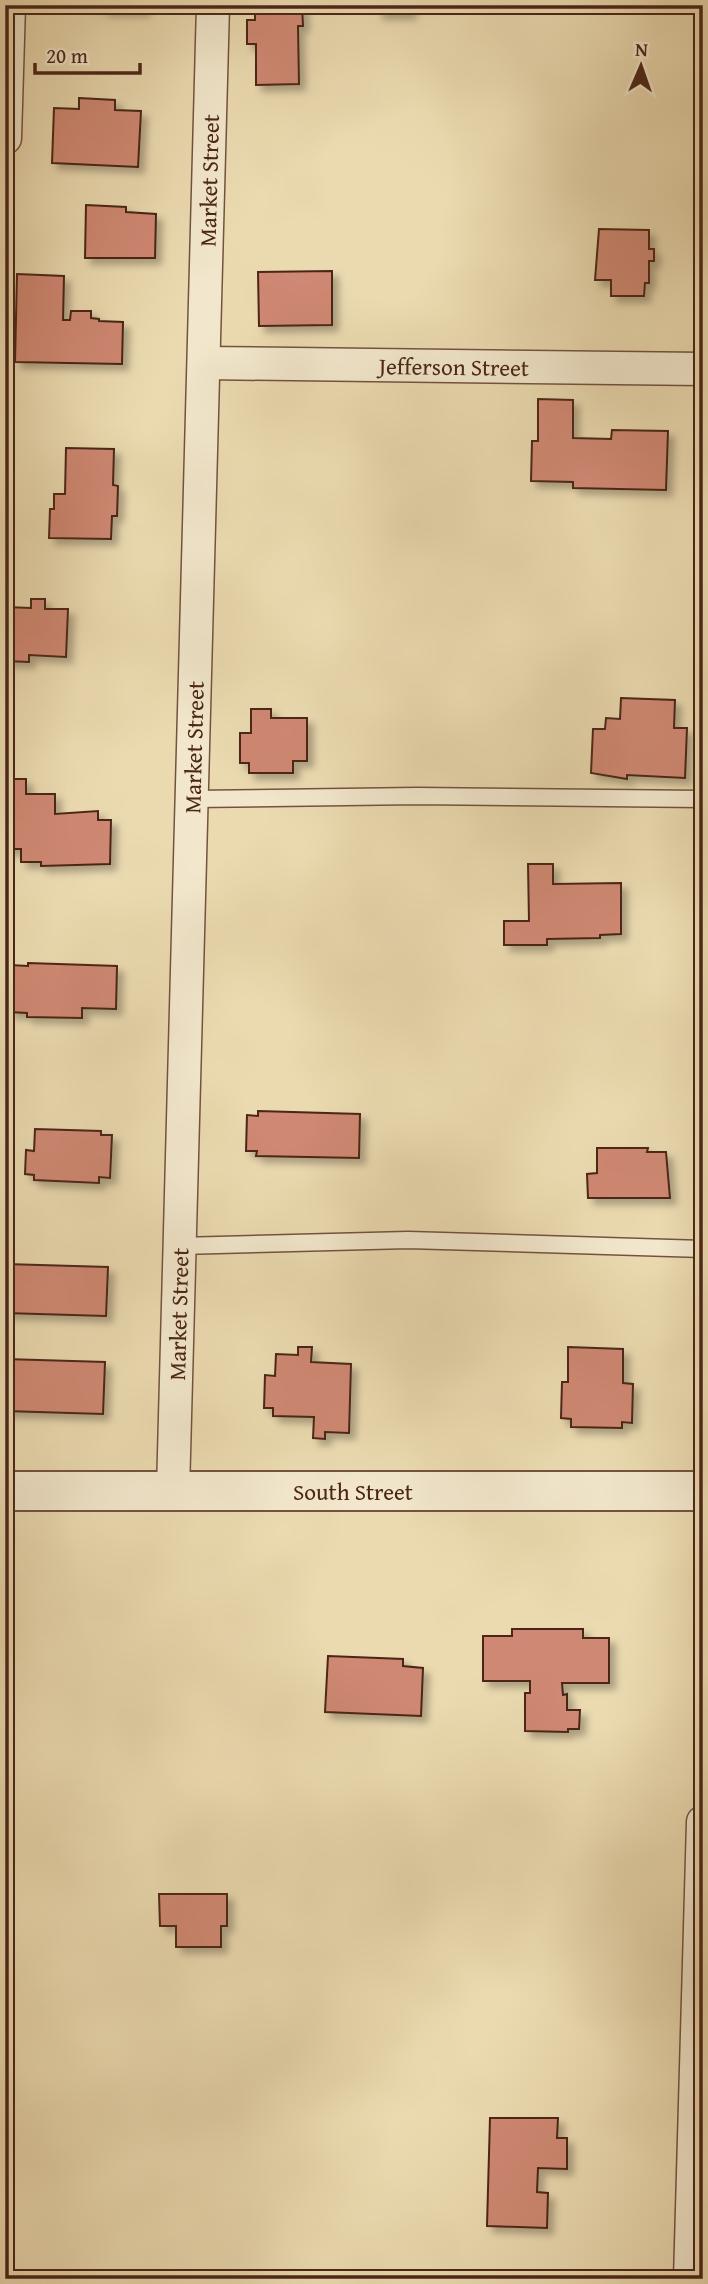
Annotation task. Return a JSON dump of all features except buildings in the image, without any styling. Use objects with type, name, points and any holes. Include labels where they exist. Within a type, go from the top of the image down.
[{"type":"street","points":[[5,138],[9,5]]},
{"type":"street","name":"Market Street","points":[[173,1491],[214,5]]},
{"type":"street","name":"Jefferson Street","points":[[204,363],[703,369]]},
{"type":"street","name":"South Street","points":[[5,1491],[703,1491]]},
{"type":"street","points":[[690,2279],[703,1822]]},
{"type":"lane","points":[[192,799],[417,796],[703,799]]},
{"type":"lane","points":[[180,1246],[408,1240],[703,1249]]}]
